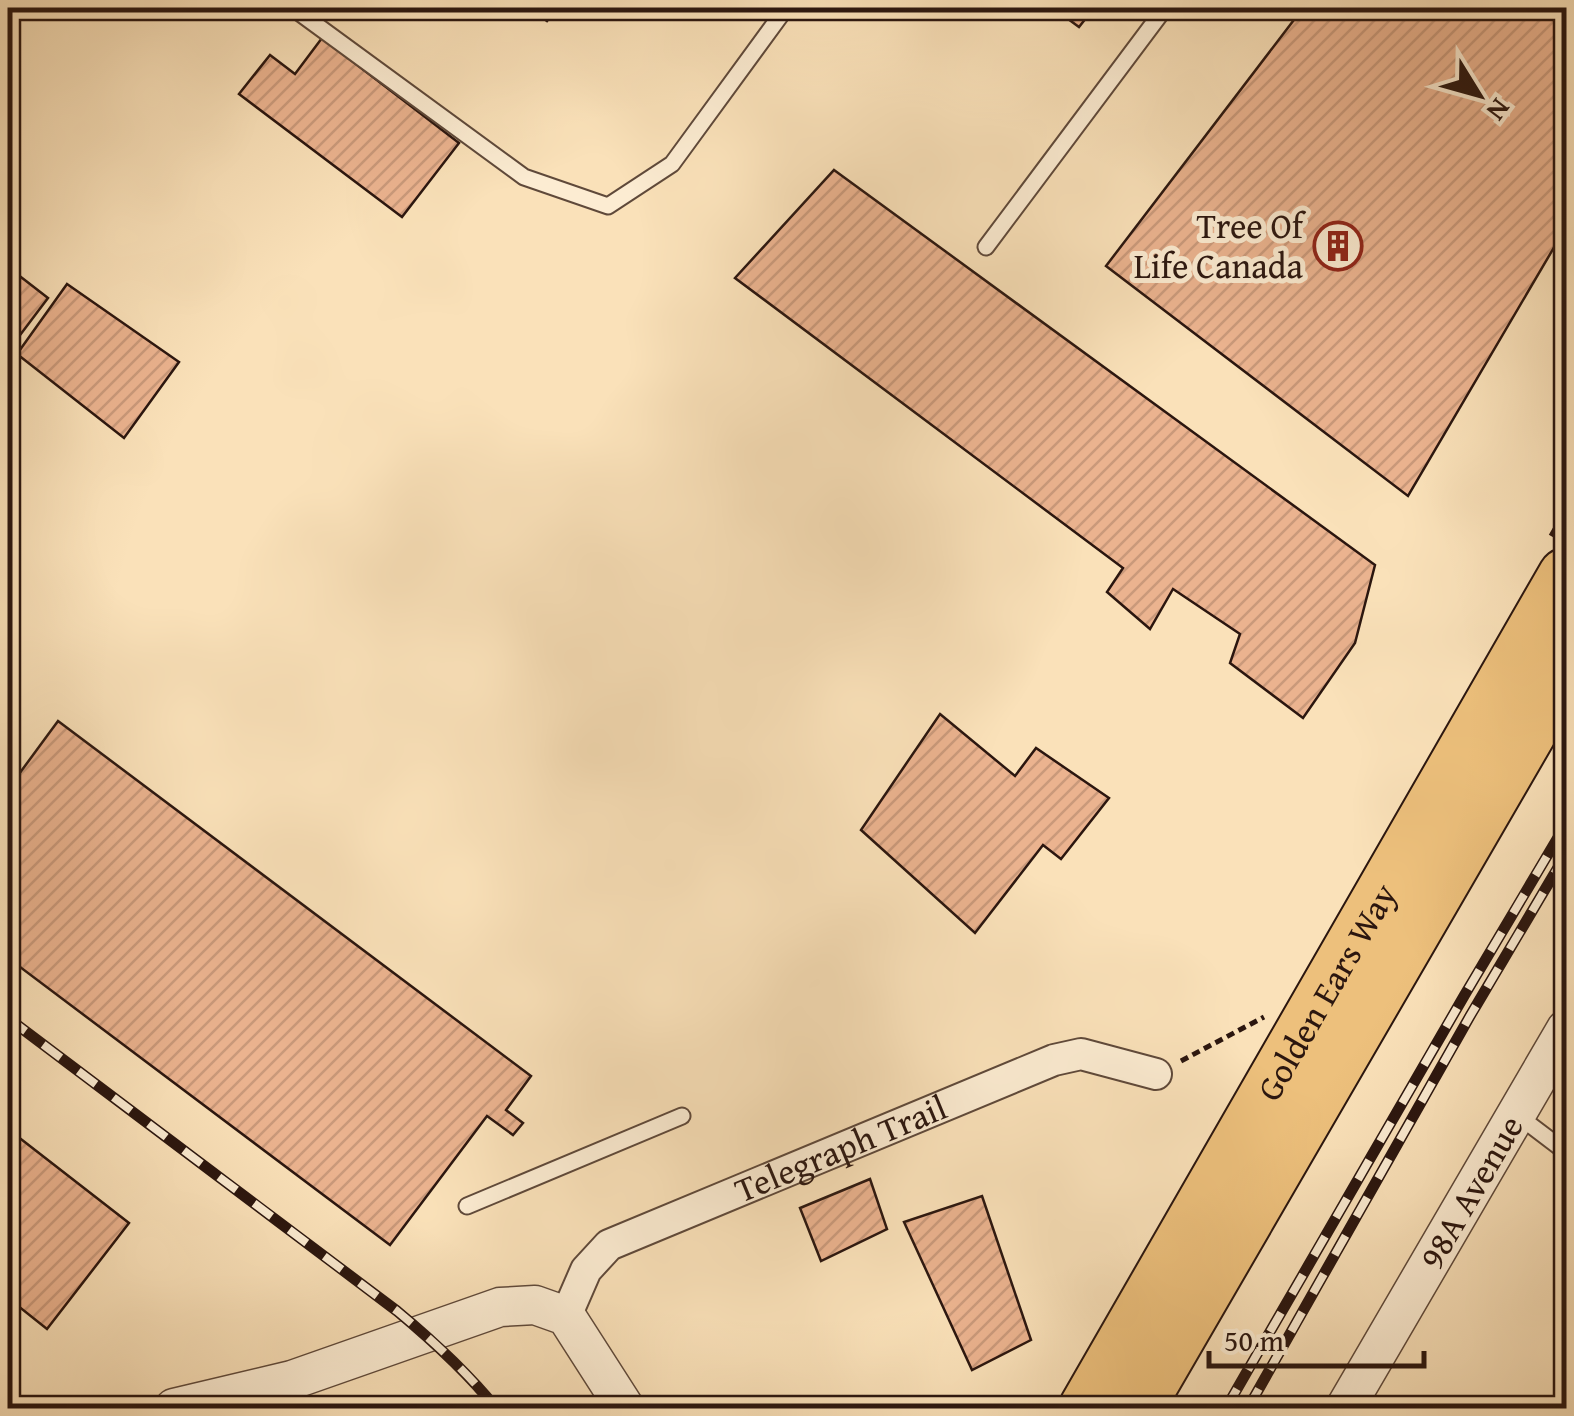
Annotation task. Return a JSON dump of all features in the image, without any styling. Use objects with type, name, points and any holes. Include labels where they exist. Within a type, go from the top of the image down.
[{"type":"highway","name":"Golden Ears Way","points":[[1087,1408],[1566,576]]},
{"type":"highway","name":"Golden Ears Way","points":[[1136,1408],[1566,667]]},
{"type":"street","name":"98A Avenue","points":[[1346,1408],[1566,1029]]},
{"type":"street","name":"Telegraph Trail","points":[[566,1316],[586,1270],[610,1246],[1036,1067],[1081,1054],[1156,1074]]},
{"type":"street","points":[[174,1408],[292,1380],[500,1307],[535,1305],[566,1316],[625,1408]]},
{"type":"lane","points":[[293,8],[524,177],[608,206],[672,164],[786,8]]},
{"type":"lane","points":[[986,246],[1165,8]]},
{"type":"lane","points":[[1516,1114],[1566,1152]]},
{"type":"lane","points":[[467,1206],[682,1116]]},
{"type":"building","points":[[529,8],[558,8],[547,21]]},
{"type":"building","points":[[1053,8],[1094,8],[1079,27]]},
{"type":"building","name":"Tree Of Life Canada","points":[[1303,8],[1566,8],[1566,227],[1408,496],[1106,266]]},
{"type":"building","points":[[322,38],[459,143],[402,217],[239,94],[270,55],[295,74]]},
{"type":"building","points":[[834,170],[1375,565],[1355,643],[1303,718],[1230,663],[1240,634],[1173,589],[1150,629],[1107,592],[1123,568],[735,278]]},
{"type":"building","points":[[8,267],[48,298],[8,351]]},
{"type":"building","points":[[67,284],[179,362],[124,438],[17,354]]},
{"type":"building","points":[[940,714],[1015,776],[1036,748],[1109,798],[1061,859],[1043,845],[975,933],[861,830]]},
{"type":"building","points":[[58,721],[531,1076],[506,1110],[523,1123],[513,1135],[487,1116],[390,1245],[8,958],[8,789]]},
{"type":"building","points":[[8,1129],[129,1223],[47,1329],[8,1298]]},
{"type":"building","points":[[870,1179],[887,1229],[821,1261],[800,1208]]},
{"type":"building","points":[[982,1196],[1031,1340],[972,1370],[904,1222]]},
{"type":"railway","points":[[1226,1408],[1566,824]]},
{"type":"railway","points":[[1248,1408],[1566,854]]},
{"type":"railway","points":[[8,1018],[397,1311],[449,1357],[496,1408]]},
{"type":"place","name":"Tree Of Life Canada","points":[[1338,246]]}]
